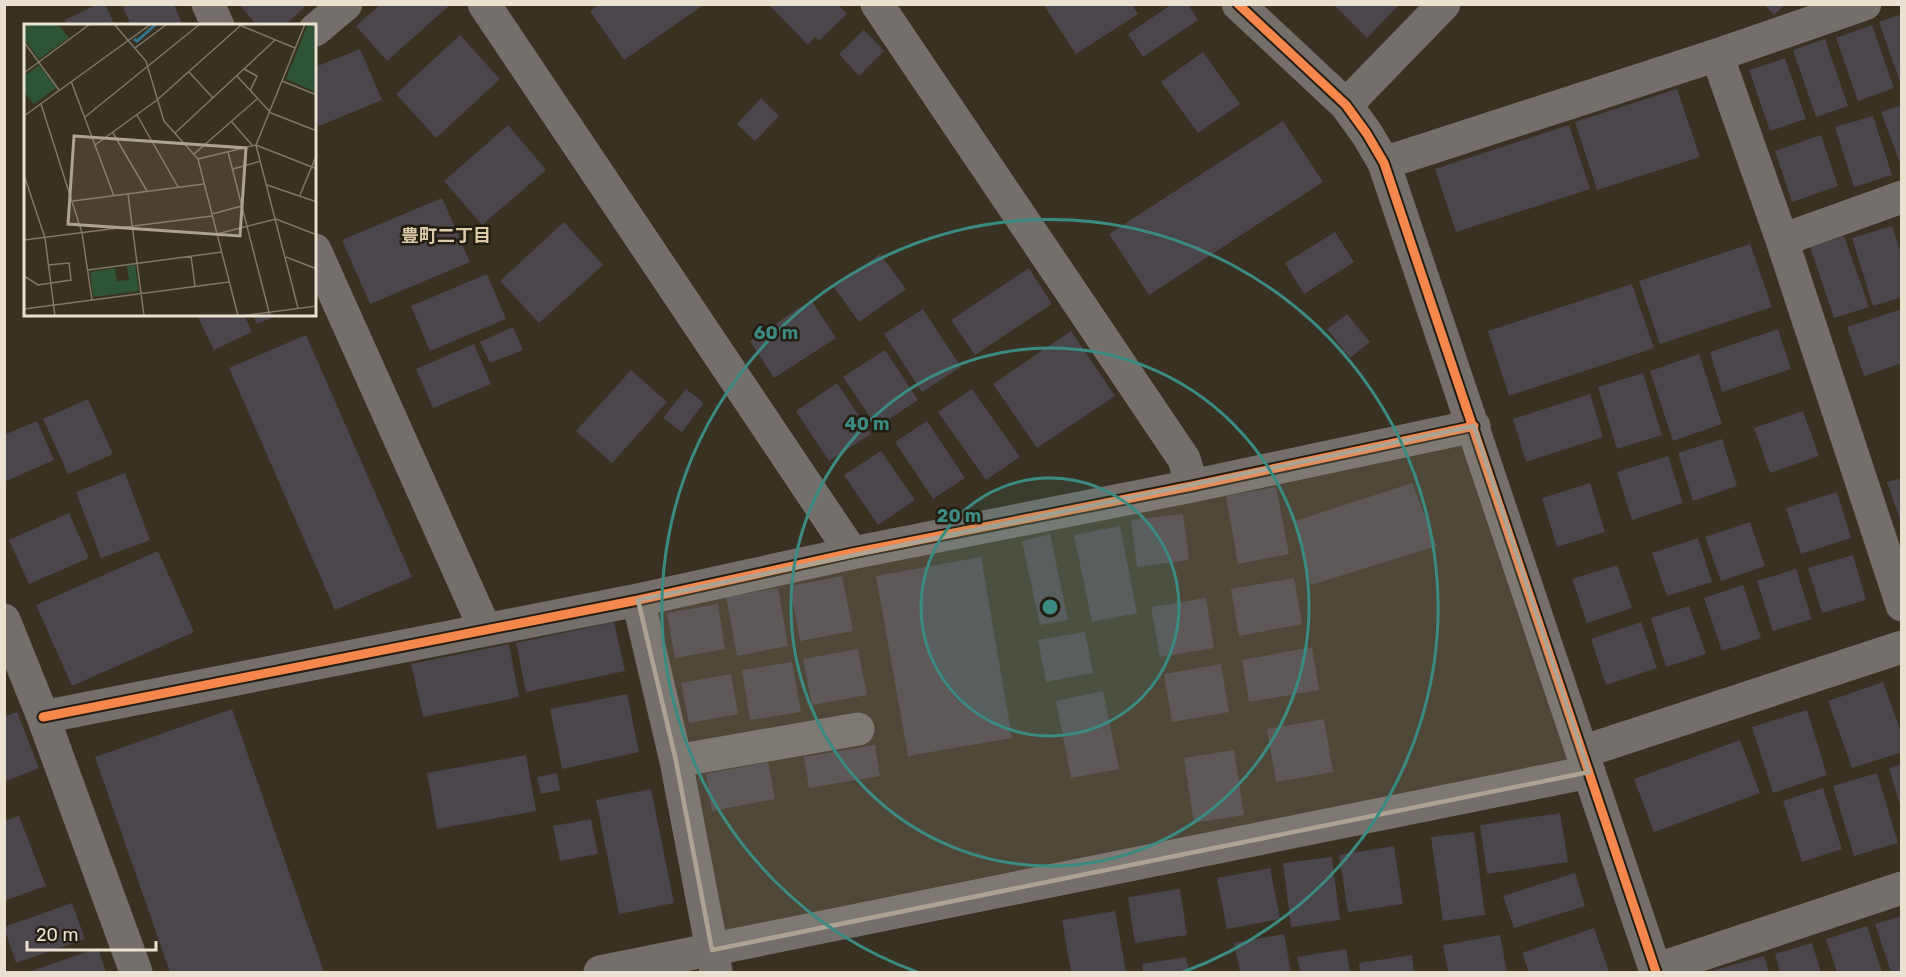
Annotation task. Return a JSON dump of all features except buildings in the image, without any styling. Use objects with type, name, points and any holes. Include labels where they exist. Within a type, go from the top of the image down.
[{"type":"street","points":[[208,4],[217,24]]},
{"type":"street","points":[[316,29],[346,4]]},
{"type":"street","points":[[484,4],[852,553]]},
{"type":"street","points":[[877,4],[1184,459],[1192,486]]},
{"type":"street","points":[[1238,4],[1346,105],[1384,163],[1656,971],[1902,888]]},
{"type":"street","points":[[1346,105],[1444,4]]},
{"type":"street","points":[[1384,163],[1865,4]]},
{"type":"street","points":[[1716,55],[1782,240],[1902,605]]},
{"type":"street","points":[[1782,240],[1902,197]]},
{"type":"street","points":[[316,252],[485,629]]},
{"type":"street","points":[[43,717],[638,600],[852,553],[1192,486],[1474,426]]},
{"type":"street","points":[[638,600],[676,761],[714,961]]},
{"type":"street","points":[[4,620],[43,717],[136,972]]},
{"type":"street","points":[[600,972],[714,961],[1585,762],[1902,646]]},
{"type":"street","points":[[676,761],[858,729]]},
{"type":"highlighted area","points":[[1474,426],[1589,772],[712,950],[676,761],[638,600]]},
{"type":"cycle path","points":[[1238,4],[1346,105],[1384,163],[1656,972]]},
{"type":"cycle path","points":[[43,717],[638,600],[852,553],[1192,486],[1474,426]]},
{"type":"district","name":"豊町二丁目","points":[[446,236]]}]
